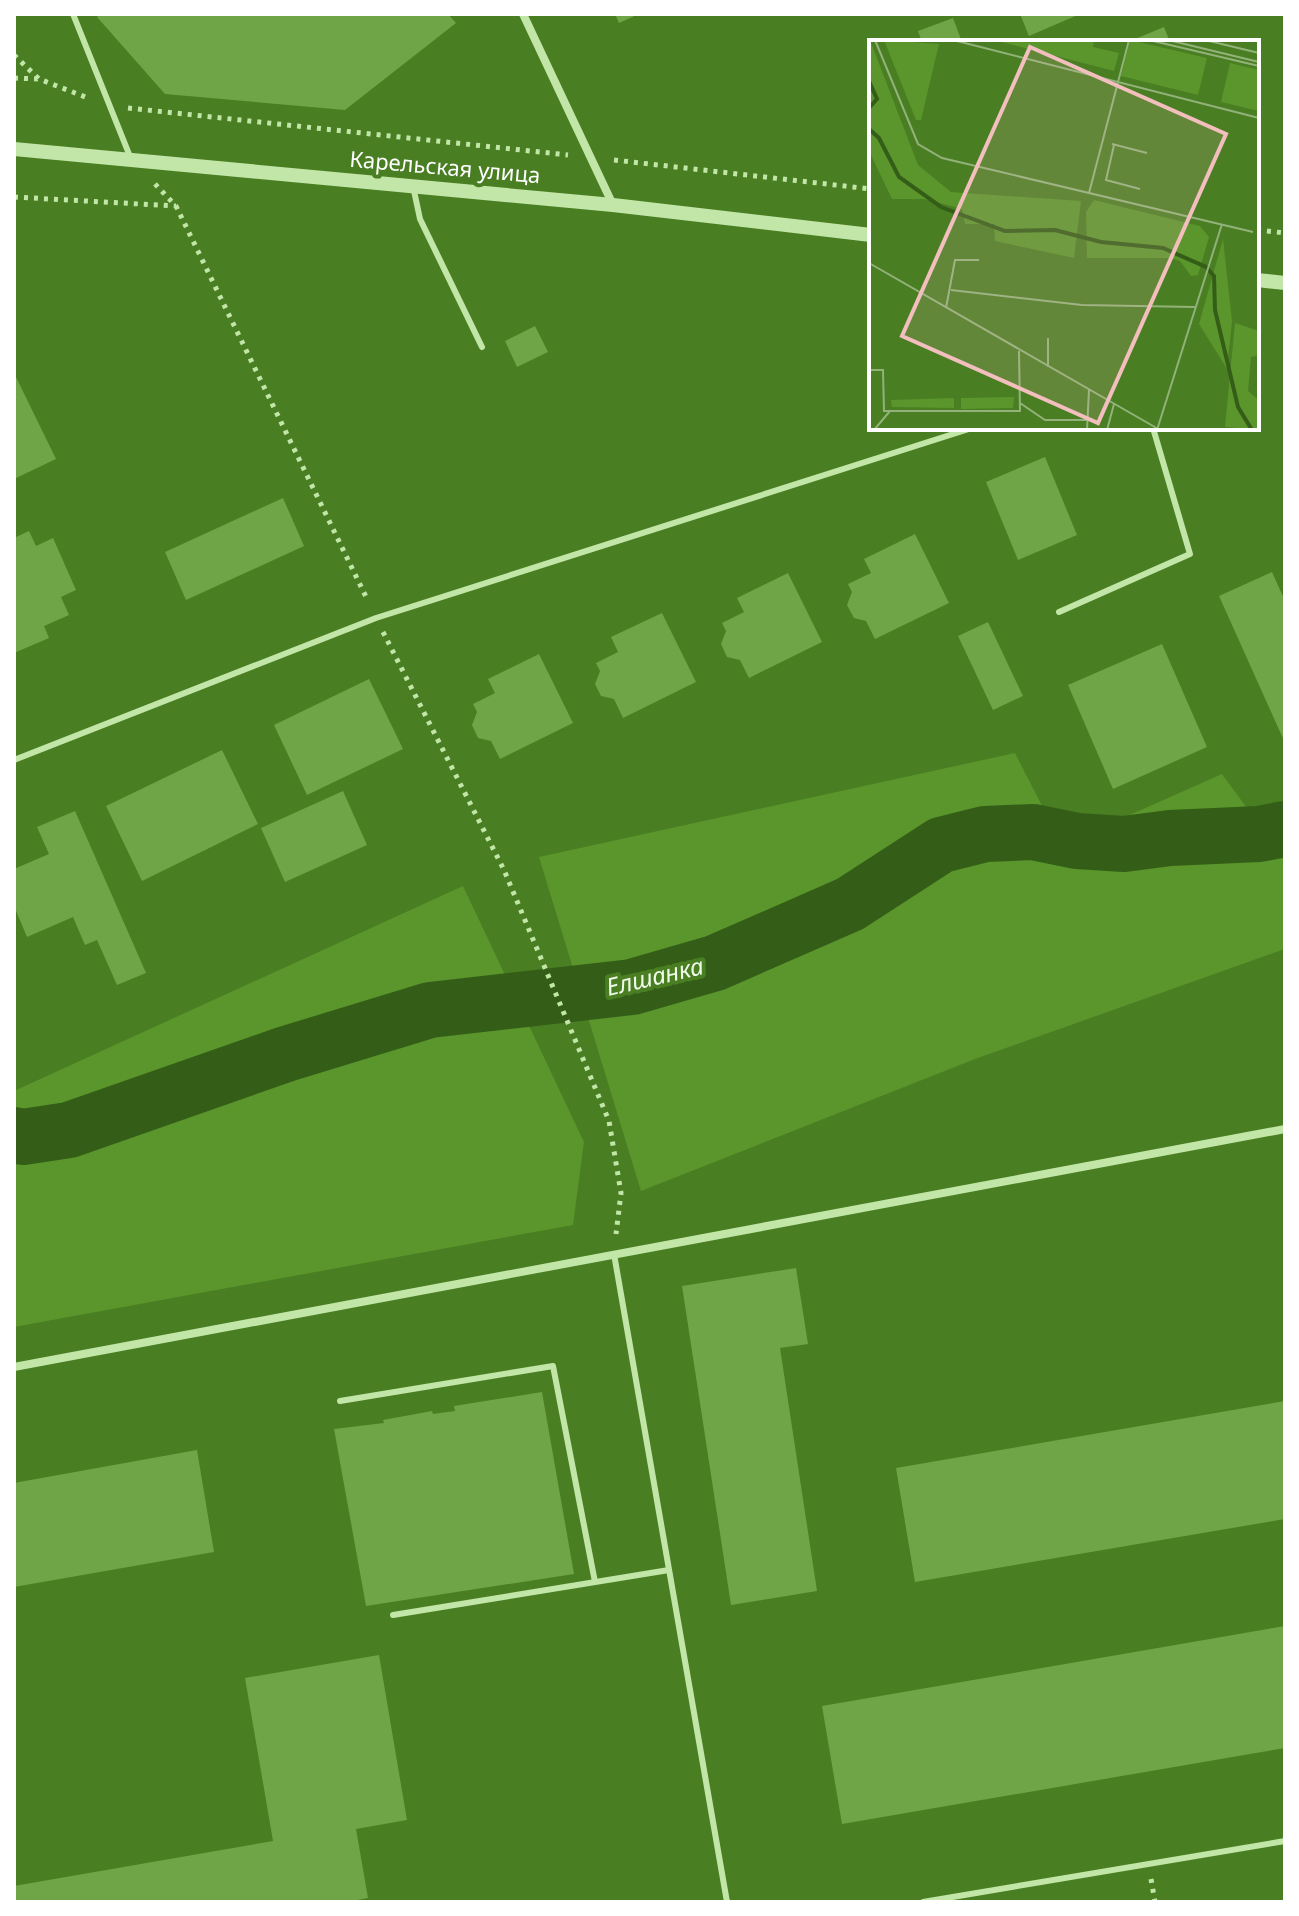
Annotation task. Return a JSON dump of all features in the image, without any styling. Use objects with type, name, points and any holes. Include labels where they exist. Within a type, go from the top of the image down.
[{"type":"street","points":[[523,14],[613,205]]},
{"type":"street","name":"Карельская улица","points":[[14,149],[613,205],[869,235]]},
{"type":"street","points":[[1259,280],[1285,283]]},
{"type":"street","points":[[14,1367],[1285,1129]]},
{"type":"lane","points":[[73,14],[132,160]]},
{"type":"lane","points":[[413,186],[420,219],[482,347]]},
{"type":"lane","points":[[14,760],[376,618],[966,430]]},
{"type":"lane","points":[[1059,612],[1190,554],[1154,430]]},
{"type":"lane","points":[[614,1254],[727,1902]]},
{"type":"lane","points":[[340,1401],[553,1366],[595,1582]]},
{"type":"lane","points":[[393,1615],[669,1570]]},
{"type":"lane","points":[[923,1902],[1285,1841]]},
{"type":"path","points":[[14,55],[39,79]]},
{"type":"path","points":[[14,78],[39,79],[110,106],[869,189]]},
{"type":"path","points":[[132,160],[176,206],[376,618],[504,870],[609,1121],[621,1193],[614,1254]]},
{"type":"path","points":[[14,197],[176,206]]},
{"type":"path","points":[[1259,230],[1285,233]]},
{"type":"green space","points":[[1015,753],[1062,845],[1222,774],[1277,849],[1285,848],[1285,949],[975,1059],[641,1191],[539,857]]},
{"type":"green space","points":[[463,886],[584,1142],[573,1225],[14,1327],[14,1091]]},
{"type":"building","points":[[101,14],[448,14],[456,23],[345,110],[165,94],[97,17]]},
{"type":"building","points":[[615,14],[639,14],[619,23]]},
{"type":"building","points":[[1020,14],[1080,14],[1029,36]]},
{"type":"building","points":[[953,18],[961,40],[921,40],[918,31]]},
{"type":"building","points":[[1164,27],[1169,40],[1133,40]]},
{"type":"building","points":[[535,326],[548,352],[517,367],[505,341]]},
{"type":"building","points":[[14,373],[56,459],[14,479]]},
{"type":"building","points":[[1045,457],[1077,535],[1018,560],[986,482]]},
{"type":"building","points":[[283,498],[304,546],[186,600],[165,552]]},
{"type":"building","points":[[29,531],[36,546],[53,538],[76,590],[61,597],[69,615],[44,626],[49,638],[14,653],[14,538]]},
{"type":"building","points":[[915,534],[949,603],[875,639],[866,621],[854,618],[847,605],[852,592],[848,584],[871,573],[864,559]]},
{"type":"building","points":[[1272,572],[1285,601],[1285,743],[1219,596]]},
{"type":"building","points":[[788,573],[822,642],[749,678],[740,660],[727,657],[721,644],[726,631],[722,623],[744,612],[737,598]]},
{"type":"building","points":[[662,613],[696,682],[623,718],[614,699],[601,696],[595,684],[600,671],[596,663],[618,652],[611,637]]},
{"type":"building","points":[[988,622],[1023,696],[993,710],[958,636]]},
{"type":"building","points":[[1162,644],[1207,747],[1113,789],[1068,685]]},
{"type":"building","points":[[539,654],[573,723],[500,759],[491,741],[478,738],[472,725],[477,712],[473,704],[495,693],[488,679]]},
{"type":"building","points":[[369,679],[403,749],[307,795],[274,725]]},
{"type":"building","points":[[222,750],[258,824],[142,881],[106,806]]},
{"type":"building","points":[[343,791],[367,845],[285,882],[261,828]]},
{"type":"building","points":[[75,811],[146,973],[117,985],[97,940],[85,945],[73,917],[27,937],[14,906],[14,869],[49,854],[37,827]]},
{"type":"building","points":[[796,1268],[808,1344],[780,1348],[817,1591],[731,1605],[682,1286]]},
{"type":"building","points":[[542,1392],[574,1574],[366,1606],[334,1429],[384,1423],[383,1420],[432,1411],[433,1414],[455,1411],[454,1406]]},
{"type":"building","points":[[1285,1401],[1285,1519],[915,1582],[896,1468]]},
{"type":"building","points":[[197,1450],[214,1552],[14,1587],[14,1483]]},
{"type":"building","points":[[1285,1626],[1285,1748],[842,1824],[822,1706]]},
{"type":"building","points":[[379,1655],[407,1820],[356,1829],[368,1898],[346,1902],[14,1902],[14,1886],[273,1841],[245,1678]]},
{"type":"waterway","name":"Елшанка","points":[[14,1135],[23,1137],[69,1130],[286,1054],[430,1010],[632,987],[715,963],[850,904],[941,845],[985,834],[1033,832],[1077,841],[1124,844],[1170,838],[1259,834],[1285,829]]}]
